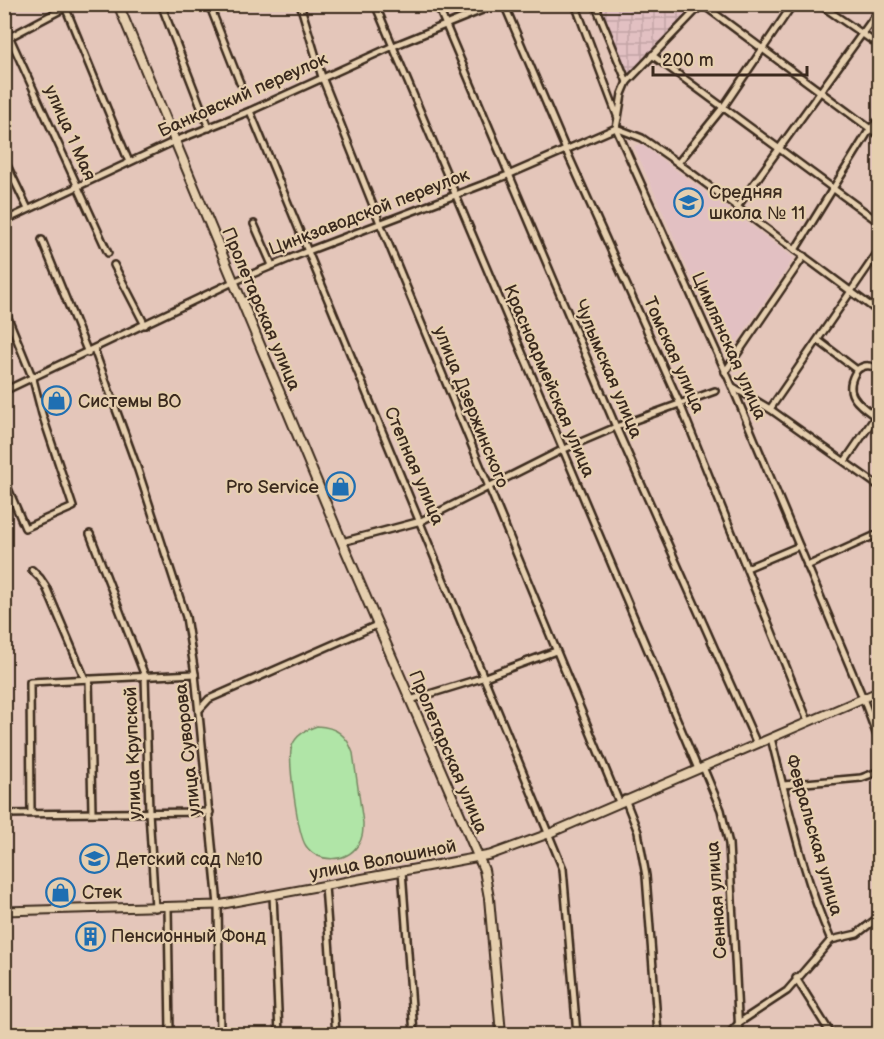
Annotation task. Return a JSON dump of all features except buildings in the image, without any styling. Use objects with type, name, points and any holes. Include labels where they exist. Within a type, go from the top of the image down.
[{"type":"main road","name":"Пролетарская улица","points":[[118,4],[377,625],[484,870],[489,898],[501,1035]]},
{"type":"street","points":[[7,38],[72,4]]},
{"type":"street","points":[[161,4],[209,128]]},
{"type":"street","points":[[209,4],[240,83]]},
{"type":"street","name":"улица Дзержинского","points":[[300,4],[322,77],[380,223],[556,651],[638,832],[646,876],[658,1035]]},
{"type":"street","name":"Красноармейская улица","points":[[375,4],[561,450],[700,768]]},
{"type":"street","name":"Чулымская улица","points":[[437,4],[616,427],[757,744]]},
{"type":"street","name":"Банковский переулок","points":[[4,221],[175,141],[250,111],[391,47],[497,4]]},
{"type":"street","name":"Томская улица","points":[[504,4],[566,150],[680,404],[808,721]]},
{"type":"street","points":[[575,4],[618,118]]},
{"type":"street","points":[[595,4],[627,81]]},
{"type":"street","points":[[879,136],[702,4],[627,81],[622,94],[616,128],[642,138],[678,163],[879,313]]},
{"type":"street","points":[[678,163],[724,106],[793,4]]},
{"type":"street","points":[[819,4],[879,46]]},
{"type":"street","points":[[65,6],[129,162]]},
{"type":"street","points":[[736,207],[879,9]]},
{"type":"street","name":"улица 1 Мая","points":[[4,24],[7,38],[108,253]]},
{"type":"street","points":[[652,55],[724,106],[879,223]]},
{"type":"street","name":"Степная улица","points":[[250,111],[563,869],[578,1035]]},
{"type":"street","points":[[795,250],[879,118]]},
{"type":"street","name":"Цинкзаводской переулок","points":[[4,391],[272,265],[508,175],[616,128]]},
{"type":"street","name":"Цимлянская улица","points":[[616,128],[732,386],[863,698],[879,744]]},
{"type":"street","points":[[4,159],[28,209]]},
{"type":"street","points":[[254,224],[272,265]]},
{"type":"street","name":"улица Суворова","points":[[42,240],[91,351],[138,470],[186,617],[197,688],[218,905],[220,1035]]},
{"type":"street","points":[[770,409],[819,341],[879,249]]},
{"type":"street","points":[[725,372],[804,256]]},
{"type":"street","points":[[114,264],[145,325]]},
{"type":"street","points":[[4,308],[33,379],[42,414],[73,507],[25,528],[4,479]]},
{"type":"street","points":[[819,341],[857,370]]},
{"type":"street","points":[[877,418],[855,401],[850,386],[853,376],[863,366],[872,366],[879,370]]},
{"type":"street","points":[[732,386],[770,409],[879,487]]},
{"type":"street","points":[[342,542],[421,521],[561,450],[616,427],[715,392]]},
{"type":"street","points":[[845,461],[877,418],[879,410]]},
{"type":"street","points":[[807,566],[879,533]]},
{"type":"street","name":"улица Крупской","points":[[90,534],[145,676],[149,812],[155,908]]},
{"type":"street","points":[[747,568],[799,546]]},
{"type":"street","points":[[32,570],[46,587],[87,679],[92,812]]},
{"type":"street","points":[[199,710],[209,699],[377,625]]},
{"type":"street","points":[[410,700],[485,677],[556,651]]},
{"type":"street","points":[[31,813],[30,682],[195,674]]},
{"type":"street","points":[[197,688],[209,699]]},
{"type":"street","name":"улица Волошиной","points":[[4,911],[218,905],[479,858],[548,834],[879,691]]},
{"type":"street","name":"Февральская улица","points":[[771,738],[816,902],[831,939]]},
{"type":"street","name":"Сенная улица","points":[[700,768],[721,810],[729,844],[739,1035]]},
{"type":"street","points":[[783,785],[861,778],[879,771]]},
{"type":"street","points":[[4,814],[210,812]]},
{"type":"street","points":[[402,871],[414,1035]]},
{"type":"street","points":[[325,886],[336,1035]]},
{"type":"street","points":[[273,896],[279,1035]]},
{"type":"street","points":[[168,907],[170,1035]]},
{"type":"street","points":[[729,1035],[740,1022],[780,997],[831,939],[857,934],[879,916]]},
{"type":"street","points":[[796,978],[831,1035]]},
{"type":"shaded area","points":[[598,5],[699,5],[628,75]]},
{"type":"shaded area","name":"Средняя школа № 11","points":[[641,144],[794,258],[728,355],[725,354],[634,146]]},
{"type":"green space","points":[[317,726],[335,730],[348,741],[353,753],[363,823],[362,837],[353,851],[332,859],[318,856],[306,846],[297,813],[292,780],[292,746],[302,733]]},
{"type":"place","name":"Средняя школа № 11","points":[[688,202]]},
{"type":"place","name":"Системы ВО","points":[[57,401]]},
{"type":"place","name":"Pro Service","points":[[340,487]]},
{"type":"place","name":"Детский сад №10","points":[[95,859]]},
{"type":"place","name":"Стек","points":[[61,892]]},
{"type":"place","name":"Пенсионный Фонд","points":[[90,936]]}]
